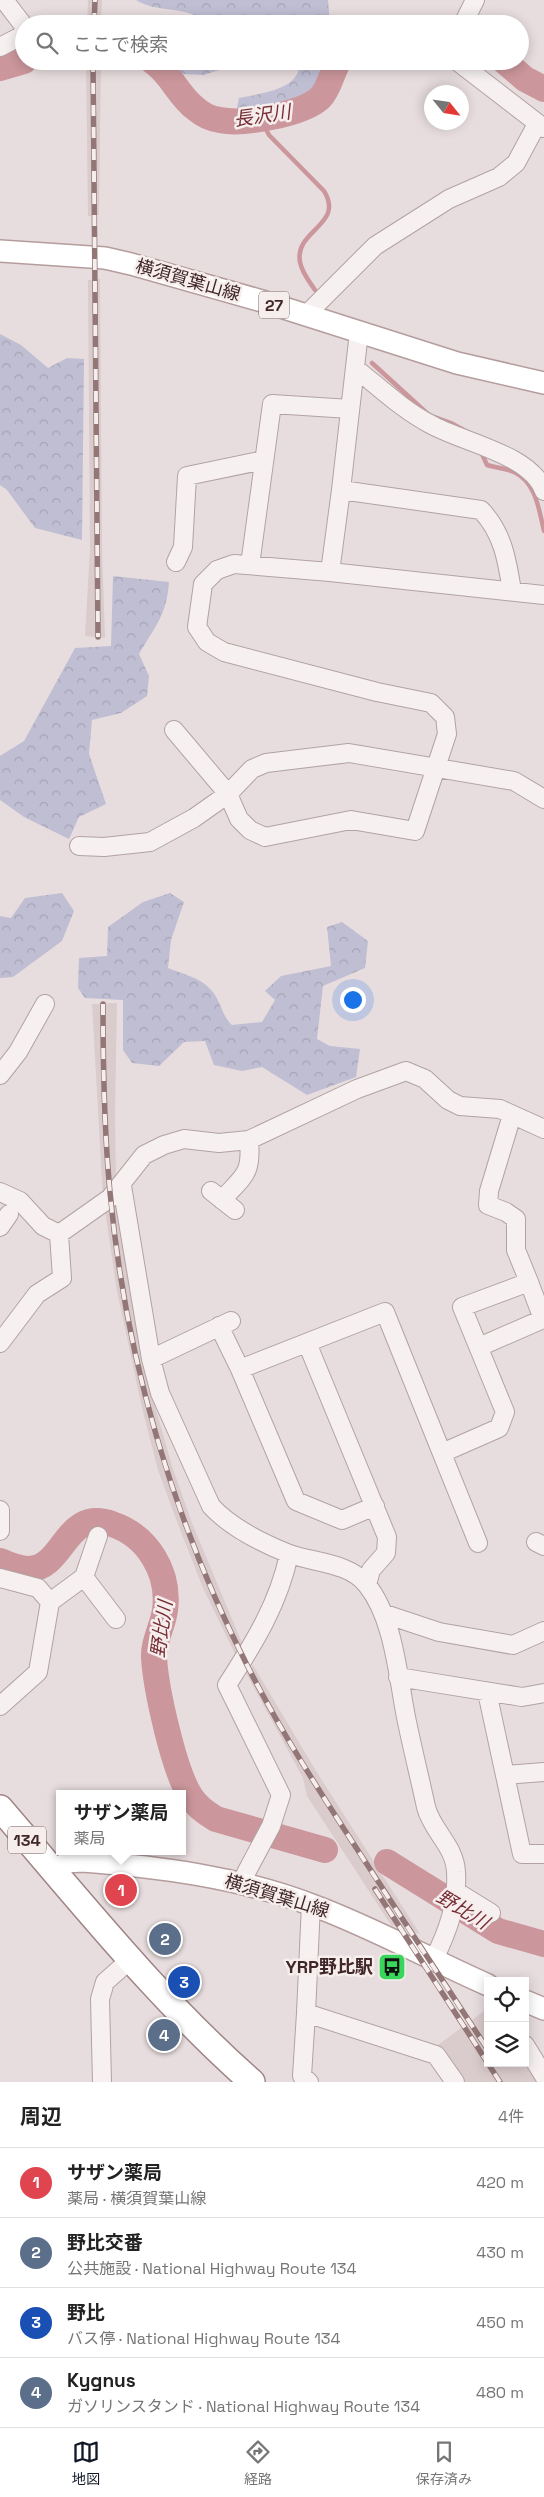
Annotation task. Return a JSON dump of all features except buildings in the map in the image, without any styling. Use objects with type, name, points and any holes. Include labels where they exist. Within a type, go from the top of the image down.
[{"type":"highway","name":"134","points":[[3,1816],[210,2046],[252,2082]]},
{"type":"main road","name":"横須賀葉山線","points":[[0,251],[104,258],[198,282],[457,363],[544,383]]},
{"type":"main road","name":"横須賀葉山線","points":[[54,1872],[67,1862],[82,1861],[176,1870],[243,1884],[311,1904],[484,1983]]},
{"type":"main road","points":[[529,2003],[544,2009]]},
{"type":"street","points":[[4,0],[16,15]]},
{"type":"street","points":[[466,15],[474,0]]},
{"type":"street","points":[[0,47],[15,39]]},
{"type":"street","points":[[305,316],[375,246],[449,199],[500,177],[516,163],[541,126],[469,70]]},
{"type":"street","points":[[330,572],[359,332]]},
{"type":"street","points":[[356,368],[429,424],[508,458],[531,471],[544,491]]},
{"type":"street","points":[[250,565],[272,404],[350,409]]},
{"type":"street","points":[[176,562],[183,547],[187,476],[264,460]]},
{"type":"street","points":[[341,490],[481,510],[494,523],[506,556],[512,591]]},
{"type":"street","points":[[174,730],[228,794],[239,819],[250,830],[265,837],[350,820],[415,831],[447,734],[445,717],[431,703],[224,652],[206,642],[197,627],[203,584],[217,570],[234,564],[330,572],[544,595]]},
{"type":"street","points":[[79,846],[104,848],[150,842],[194,818],[228,794],[252,769],[266,763],[349,753],[437,768],[461,770],[514,781],[544,799]]},
{"type":"street","points":[[0,1075],[5,1057],[45,1004]]},
{"type":"street","points":[[59,1234],[110,1198],[122,1186],[144,1154],[184,1139],[219,1143],[248,1140],[357,1089],[406,1072],[425,1079],[448,1100],[460,1106],[500,1109],[544,1129]]},
{"type":"street","points":[[479,1347],[542,1319],[516,1250],[516,1219],[506,1212],[488,1205],[489,1190],[512,1115]]},
{"type":"street","points":[[223,1201],[246,1173],[250,1161],[248,1140]]},
{"type":"street","points":[[122,1186],[151,1359],[160,1394],[211,1506],[224,1520],[288,1554],[324,1562],[354,1575],[367,1585],[385,1614],[428,1813],[450,1847],[456,1870],[457,1893],[453,1915],[434,1959]]},
{"type":"street","points":[[0,1192],[20,1201],[43,1226],[59,1234]]},
{"type":"street","points":[[2,1334],[37,1294],[62,1278],[59,1234]]},
{"type":"street","points":[[442,1453],[499,1428],[505,1412],[462,1307],[529,1282]]},
{"type":"street","points":[[240,1369],[384,1312],[478,1543]]},
{"type":"street","points":[[151,1359],[225,1323],[240,1369],[296,1501],[342,1520],[375,1506]]},
{"type":"street","points":[[307,1342],[387,1537],[386,1553],[371,1570],[367,1585]]},
{"type":"street","points":[[0,1510],[0,1531]]},
{"type":"street","points":[[0,1706],[38,1672],[50,1602],[84,1577],[98,1536]]},
{"type":"street","points":[[243,1884],[246,1873],[271,1826],[280,1795],[227,1685],[264,1626],[283,1581],[288,1554]]},
{"type":"street","points":[[84,1577],[116,1619]]},
{"type":"street","points":[[0,1578],[38,1588],[50,1602]]},
{"type":"street","points":[[385,1614],[439,1632],[512,1645],[544,1631]]},
{"type":"street","points":[[398,1676],[522,1697],[544,1693]]},
{"type":"street","points":[[487,1692],[522,1854],[544,1854]]},
{"type":"street","points":[[505,1775],[544,1772]]},
{"type":"street","points":[[457,1893],[491,1913]]},
{"type":"street","points":[[309,2082],[302,2076],[311,1904]]},
{"type":"street","points":[[102,2082],[100,1999],[105,1982],[131,1959]]},
{"type":"street","points":[[306,2014],[436,2055],[454,2082]]},
{"type":"street","points":[[529,2052],[544,2076]]},
{"type":"shaded area","points":[[88,0],[102,0],[101,15],[87,15]]},
{"type":"shaded area","points":[[86,70],[101,70],[99,215],[88,216]]},
{"type":"shaded area","points":[[100,279],[102,548],[105,638],[85,636],[90,549],[88,280]]},
{"type":"shaded area","points":[[117,1003],[116,1186],[103,1198],[92,1004]]},
{"type":"shaded area","points":[[117,1203],[142,1349],[156,1410],[172,1466],[192,1523],[242,1643],[235,1654],[203,1588],[158,1470],[143,1412],[117,1291],[105,1210]]},
{"type":"shaded area","points":[[253,1665],[316,1771],[420,1934],[391,1925],[307,1796],[303,1778],[246,1673]]},
{"type":"shaded area","points":[[484,2011],[484,2067],[528,2067],[537,2082],[462,2082],[438,2045]]},
{"type":"green space","points":[[136,0],[328,0],[329,15],[194,15],[144,4]]},
{"type":"green space","points":[[180,70],[219,70],[204,75],[182,74]]},
{"type":"green space","points":[[323,70],[311,94],[302,101],[294,104],[237,108],[239,98],[268,92],[287,85],[299,71]]},
{"type":"green space","points":[[0,334],[21,345],[48,368],[67,358],[84,359],[82,540],[35,528],[7,490],[0,485]]},
{"type":"green space","points":[[113,576],[169,582],[168,593],[163,612],[139,654],[149,676],[147,696],[121,713],[92,720],[89,754],[106,804],[79,817],[69,839],[24,817],[0,800],[0,756],[24,741],[75,648],[111,646]]},
{"type":"green space","points":[[62,893],[74,911],[62,941],[13,977],[0,978],[0,916],[11,918],[25,898]]},
{"type":"green space","points":[[170,893],[184,902],[171,940],[168,968],[202,982],[207,986],[217,998],[225,1017],[232,1025],[262,1022],[275,1000],[265,991],[281,976],[331,966],[327,927],[342,922],[368,941],[365,968],[323,986],[317,1039],[330,1046],[360,1049],[356,1077],[307,1095],[262,1067],[242,1071],[214,1065],[205,1041],[184,1042],[159,1066],[132,1063],[123,1050],[123,1000],[85,998],[78,988],[79,958],[107,956],[108,927],[143,902]]},
{"type":"waterway","name":"長沢川","points":[[0,68],[15,64]]},
{"type":"waterway","name":"長沢川","points":[[162,70],[184,98],[199,111],[213,119],[230,121],[272,117],[312,104],[323,94],[334,70]]},
{"type":"waterway","name":"長沢川","points":[[514,70],[525,79],[544,89]]},
{"type":"waterway","points":[[260,118],[269,135],[324,191],[329,202],[328,212],[324,220],[310,234],[300,251],[302,270],[315,290]]},
{"type":"waterway","points":[[372,363],[429,415],[451,423],[471,434]]},
{"type":"waterway","points":[[482,454],[487,465],[514,472],[527,482],[535,497],[544,531]]},
{"type":"waterway","name":"野比川","points":[[0,1561],[25,1569],[41,1566],[51,1559],[75,1531],[84,1524],[96,1521],[112,1524],[136,1537],[154,1558],[164,1583],[166,1596],[165,1610],[154,1652],[155,1672],[172,1750],[178,1769],[191,1797],[202,1810],[216,1819],[325,1850]]},
{"type":"waterway","name":"野比川","points":[[387,1862],[498,1931],[544,1944]]},
{"type":"railway","points":[[94,15],[95,0]]},
{"type":"railway","points":[[93,70],[98,637]]},
{"type":"railway","points":[[103,1004],[106,1145],[117,1254],[140,1376],[175,1496],[221,1611],[273,1714],[328,1804],[484,2044]]},
{"type":"railway","points":[[375,1889],[500,2082]]},
{"type":"place","name":"サザン薬局","points":[[121,1890]]},
{"type":"place","name":"野比交番","points":[[165,1939]]},
{"type":"place","name":"YRP野比駅","points":[[392,1967]]},
{"type":"place","name":"野比","points":[[184,1982]]},
{"type":"place","name":"Kygnus","points":[[164,2035]]}]
